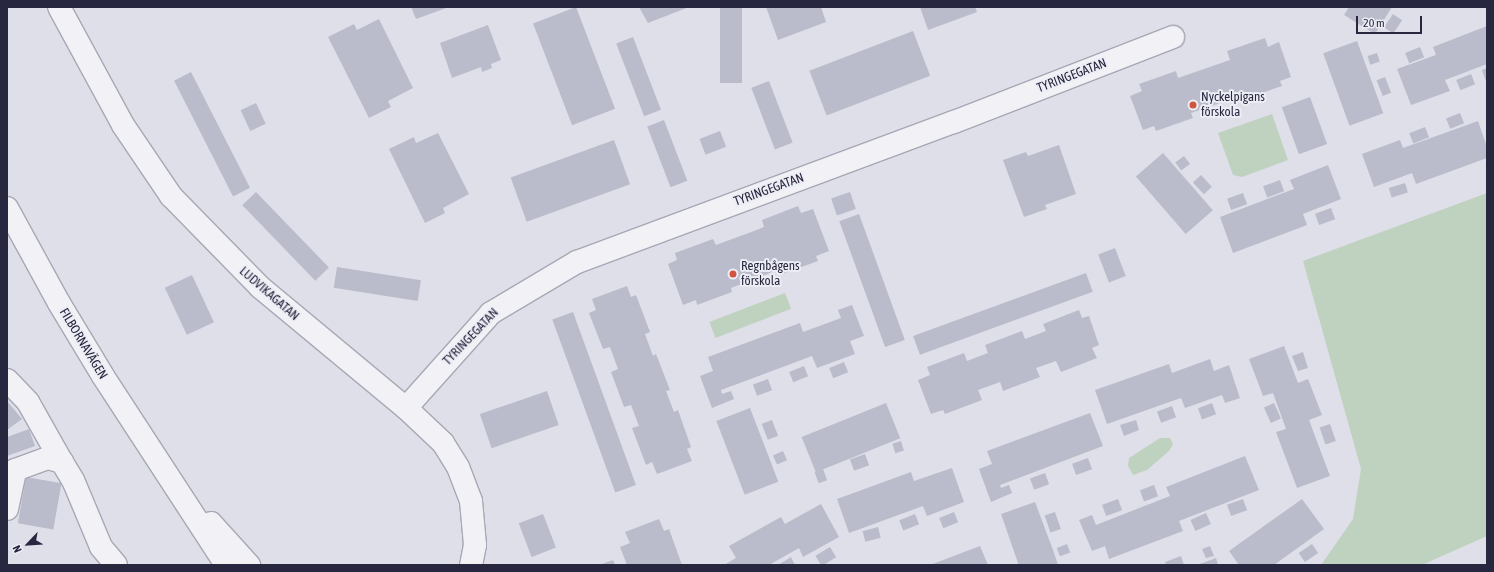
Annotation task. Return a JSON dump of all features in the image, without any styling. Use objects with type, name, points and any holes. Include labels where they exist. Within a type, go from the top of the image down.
[{"type":"street","name":"LUDVIKAGATAN","points":[[60,7],[123,125],[171,196],[260,287],[406,408],[443,443],[466,486],[474,515],[475,545],[471,565]]},
{"type":"street","name":"TYRINGEGATAN","points":[[406,408],[491,313],[577,262],[954,122],[1173,37]]},
{"type":"street","name":"FILBORNAVÄGEN","points":[[7,208],[58,303],[103,376],[169,475],[206,538],[226,565]]},
{"type":"street","points":[[7,380],[28,402],[73,480],[101,547],[116,565]]},
{"type":"street","points":[[7,509],[15,470],[48,458],[62,462]]},
{"type":"street","name":"FILBORNAVÄGEN","points":[[169,475],[249,565]]},
{"type":"green space","points":[[1272,114],[1288,160],[1242,177],[1233,175],[1218,133]]},
{"type":"green space","points":[[1487,193],[1487,536],[1422,565],[1321,565],[1353,519],[1361,469],[1303,261]]},
{"type":"green space","points":[[785,293],[791,309],[715,338],[709,322]]},
{"type":"green space","points":[[1160,438],[1170,438],[1173,444],[1169,451],[1147,470],[1133,475],[1128,466],[1129,458]]},
{"type":"building","points":[[411,7],[449,7],[416,19]]},
{"type":"building","points":[[576,7],[615,109],[572,125],[533,23]]},
{"type":"building","points":[[639,7],[689,7],[648,23]]},
{"type":"building","points":[[720,7],[742,7],[742,83],[720,83]]},
{"type":"building","points":[[766,7],[821,7],[826,22],[778,40]]},
{"type":"building","points":[[920,7],[975,7],[977,12],[928,30]]},
{"type":"building","points":[[1349,7],[1392,7],[1375,34],[1344,15]]},
{"type":"building","points":[[1393,14],[1402,20],[1393,33],[1384,27]]},
{"type":"building","points":[[379,19],[413,88],[388,101],[391,107],[369,118],[328,37],[354,24],[357,30]]},
{"type":"building","points":[[488,25],[501,60],[491,64],[492,68],[482,72],[481,67],[452,78],[440,43]]},
{"type":"building","points":[[1487,26],[1487,64],[1445,80],[1450,91],[1411,105],[1397,69],[1436,55],[1433,47]]},
{"type":"building","points":[[913,31],[930,76],[827,116],[809,71]]},
{"type":"building","points":[[633,37],[661,110],[644,116],[616,43]]},
{"type":"building","points":[[1265,38],[1268,47],[1279,42],[1291,77],[1280,81],[1282,86],[1244,99],[1243,95],[1191,113],[1193,118],[1156,131],[1154,126],[1143,130],[1130,96],[1142,91],[1139,84],[1176,71],[1178,78],[1230,60],[1227,51]]},
{"type":"building","points":[[1357,41],[1383,113],[1350,126],[1323,53]]},
{"type":"building","points":[[1420,47],[1424,57],[1409,63],[1405,53]]},
{"type":"building","points":[[1377,53],[1380,62],[1370,65],[1367,56]]},
{"type":"building","points":[[1487,68],[1487,84],[1482,70]]},
{"type":"building","points":[[191,72],[250,188],[233,196],[174,81]]},
{"type":"building","points":[[1471,74],[1475,84],[1460,90],[1456,80]]},
{"type":"building","points":[[1385,77],[1391,93],[1383,96],[1377,80]]},
{"type":"building","points":[[769,81],[793,143],[775,149],[751,88]]},
{"type":"building","points":[[1310,97],[1327,144],[1299,154],[1282,107]]},
{"type":"building","points":[[256,103],[266,124],[250,131],[241,110]]},
{"type":"building","points":[[1460,113],[1464,123],[1450,129],[1446,119]]},
{"type":"building","points":[[664,120],[687,181],[670,187],[647,126]]},
{"type":"building","points":[[1478,121],[1487,147],[1487,158],[1416,184],[1412,173],[1374,187],[1362,154],[1400,140],[1403,148]]},
{"type":"building","points":[[1425,127],[1429,137],[1413,144],[1409,133]]},
{"type":"building","points":[[720,131],[726,147],[706,155],[699,139]]},
{"type":"building","points":[[438,133],[469,194],[443,208],[445,213],[425,223],[389,149],[414,137],[416,143]]},
{"type":"building","points":[[614,140],[630,184],[527,222],[511,178]]},
{"type":"building","points":[[1059,145],[1076,194],[1045,205],[1047,209],[1024,217],[1003,160],[1026,152],[1028,156]]},
{"type":"building","points":[[1163,153],[1213,210],[1186,234],[1136,177]]},
{"type":"building","points":[[1184,156],[1190,164],[1181,171],[1175,163]]},
{"type":"building","points":[[1328,165],[1341,199],[1303,214],[1307,225],[1233,253],[1220,217],[1294,189],[1290,180]]},
{"type":"building","points":[[1201,175],[1212,187],[1204,194],[1193,183]]},
{"type":"building","points":[[1280,180],[1284,191],[1267,197],[1263,186]]},
{"type":"building","points":[[1405,183],[1408,193],[1392,198],[1389,188]]},
{"type":"building","points":[[256,192],[329,268],[315,281],[242,205]]},
{"type":"building","points":[[850,192],[856,209],[837,216],[831,199]]},
{"type":"building","points":[[1243,193],[1247,204],[1231,210],[1227,199]]},
{"type":"building","points":[[798,206],[801,213],[813,209],[829,251],[816,256],[818,261],[782,274],[780,269],[731,288],[732,292],[697,305],[696,300],[683,305],[668,264],[677,260],[675,253],[713,239],[716,245],[754,231],[764,227],[762,220]]},
{"type":"building","points":[[1331,208],[1335,219],[1319,225],[1315,214]]},
{"type":"building","points":[[859,214],[905,340],[885,347],[839,221]]},
{"type":"building","points":[[1115,248],[1126,276],[1109,282],[1098,254]]},
{"type":"building","points":[[337,267],[421,280],[418,301],[334,288]]},
{"type":"building","points":[[1086,273],[1093,292],[920,355],[913,336]]},
{"type":"building","points":[[192,275],[214,322],[187,335],[165,288]]},
{"type":"building","points":[[627,286],[631,297],[636,295],[650,332],[645,334],[653,356],[656,354],[670,390],[666,391],[674,412],[678,410],[691,447],[687,449],[692,461],[657,474],[652,462],[646,465],[632,428],[639,426],[631,405],[624,407],[611,372],[618,369],[610,347],[603,349],[589,313],[596,310],[592,299]]},
{"type":"building","points":[[852,305],[864,336],[850,341],[855,354],[817,368],[812,356],[721,390],[722,394],[731,391],[734,399],[712,408],[700,376],[713,371],[708,357],[800,323],[803,332],[841,318],[838,310]]},
{"type":"building","points":[[1079,310],[1082,318],[1089,316],[1099,345],[1092,348],[1097,358],[1061,372],[1056,361],[1036,368],[1040,377],[1003,391],[1000,382],[978,390],[982,400],[945,414],[943,410],[931,414],[918,380],[930,375],[927,367],[964,353],[967,361],[988,353],[985,345],[1022,331],[1025,339],[1046,331],[1043,324]]},
{"type":"building","points":[[573,312],[636,485],[615,492],[552,320]]},
{"type":"building","points":[[1284,346],[1298,383],[1308,379],[1322,415],[1309,420],[1330,476],[1297,488],[1276,432],[1286,429],[1273,393],[1263,396],[1249,359]]},
{"type":"building","points":[[1303,352],[1308,368],[1298,371],[1292,356]]},
{"type":"building","points":[[1210,359],[1214,371],[1229,365],[1240,398],[1225,403],[1222,395],[1185,408],[1181,398],[1107,424],[1095,390],[1169,364],[1172,373]]},
{"type":"building","points":[[844,362],[848,372],[833,378],[829,368]]},
{"type":"building","points":[[804,366],[808,376],[793,382],[789,372]]},
{"type":"building","points":[[768,379],[772,390],[757,396],[753,384]]},
{"type":"building","points":[[547,391],[559,425],[492,448],[480,414]]},
{"type":"building","points":[[7,401],[22,419],[7,430]]},
{"type":"building","points":[[886,403],[900,438],[816,472],[802,437]]},
{"type":"building","points":[[1212,403],[1216,414],[1202,419],[1198,408]]},
{"type":"building","points":[[1274,403],[1281,419],[1271,423],[1264,407]]},
{"type":"building","points":[[1172,406],[1176,417],[1161,423],[1157,411]]},
{"type":"building","points":[[750,408],[778,482],[745,495],[716,421]]},
{"type":"building","points":[[1090,413],[1103,446],[1000,485],[1001,488],[1009,485],[1012,493],[991,502],[979,469],[992,464],[987,451]]},
{"type":"building","points":[[772,420],[778,436],[768,440],[762,424]]},
{"type":"building","points":[[1136,420],[1139,430],[1124,436],[1120,425]]},
{"type":"building","points":[[1330,424],[1336,441],[1325,445],[1320,428]]},
{"type":"building","points":[[29,429],[35,446],[7,456],[7,437]]},
{"type":"building","points":[[901,441],[904,451],[895,453],[892,444]]},
{"type":"building","points":[[783,451],[787,460],[777,465],[773,455]]},
{"type":"building","points":[[865,454],[869,465],[854,471],[850,459]]},
{"type":"building","points":[[1245,456],[1259,490],[1179,521],[1183,531],[1109,559],[1105,546],[1092,551],[1079,520],[1092,515],[1096,525],[1170,496],[1166,487]]},
{"type":"building","points":[[1088,458],[1092,469],[1076,475],[1072,464]]},
{"type":"building","points":[[952,468],[964,502],[927,516],[923,506],[849,533],[837,499],[911,472],[914,481]]},
{"type":"building","points":[[823,469],[827,480],[819,483],[815,472]]},
{"type":"building","points":[[1045,473],[1049,484],[1034,490],[1030,478]]},
{"type":"building","points":[[26,477],[61,483],[53,530],[18,523]]},
{"type":"building","points":[[1154,485],[1158,496],[1144,501],[1140,490]]},
{"type":"building","points":[[1118,499],[1122,510],[1106,516],[1102,505]]},
{"type":"building","points":[[1243,499],[1247,510],[1231,516],[1227,505]]},
{"type":"building","points":[[1302,499],[1324,529],[1274,565],[1239,565],[1229,551]]},
{"type":"building","points":[[1035,502],[1058,565],[1019,565],[1018,563],[1001,514]]},
{"type":"building","points":[[821,504],[839,537],[803,557],[799,548],[769,565],[724,565],[736,558],[729,546],[781,517],[785,524]]},
{"type":"building","points":[[954,512],[958,522],[943,528],[939,518]]},
{"type":"building","points":[[1055,512],[1061,529],[1050,533],[1045,516]]},
{"type":"building","points":[[1206,513],[1211,524],[1195,531],[1190,520]]},
{"type":"building","points":[[543,514],[556,548],[532,557],[519,523]]},
{"type":"building","points":[[915,514],[919,524],[903,531],[899,520]]},
{"type":"building","points":[[659,519],[664,531],[669,529],[682,565],[627,565],[620,547],[630,543],[625,532]]},
{"type":"building","points":[[878,527],[881,538],[865,542],[863,531]]},
{"type":"building","points":[[1067,544],[1070,552],[1060,556],[1057,548]]},
{"type":"building","points":[[1312,544],[1318,553],[1305,562],[1299,553]]},
{"type":"building","points":[[980,546],[988,565],[930,565]]},
{"type":"building","points":[[1210,546],[1214,556],[1206,558],[1202,549]]},
{"type":"building","points":[[830,547],[836,557],[821,565],[815,556]]},
{"type":"building","points":[[1181,556],[1184,565],[1166,565],[1165,562]]},
{"type":"building","points":[[791,557],[795,565],[778,565]]},
{"type":"building","points":[[1216,558],[1218,565],[1197,565]]},
{"type":"building","points":[[613,560],[615,565],[599,565]]},
{"type":"place","name":"Nyckelpigans förskola","points":[[1193,105]]},
{"type":"place","name":"Regnbågens förskola","points":[[733,274]]}]
